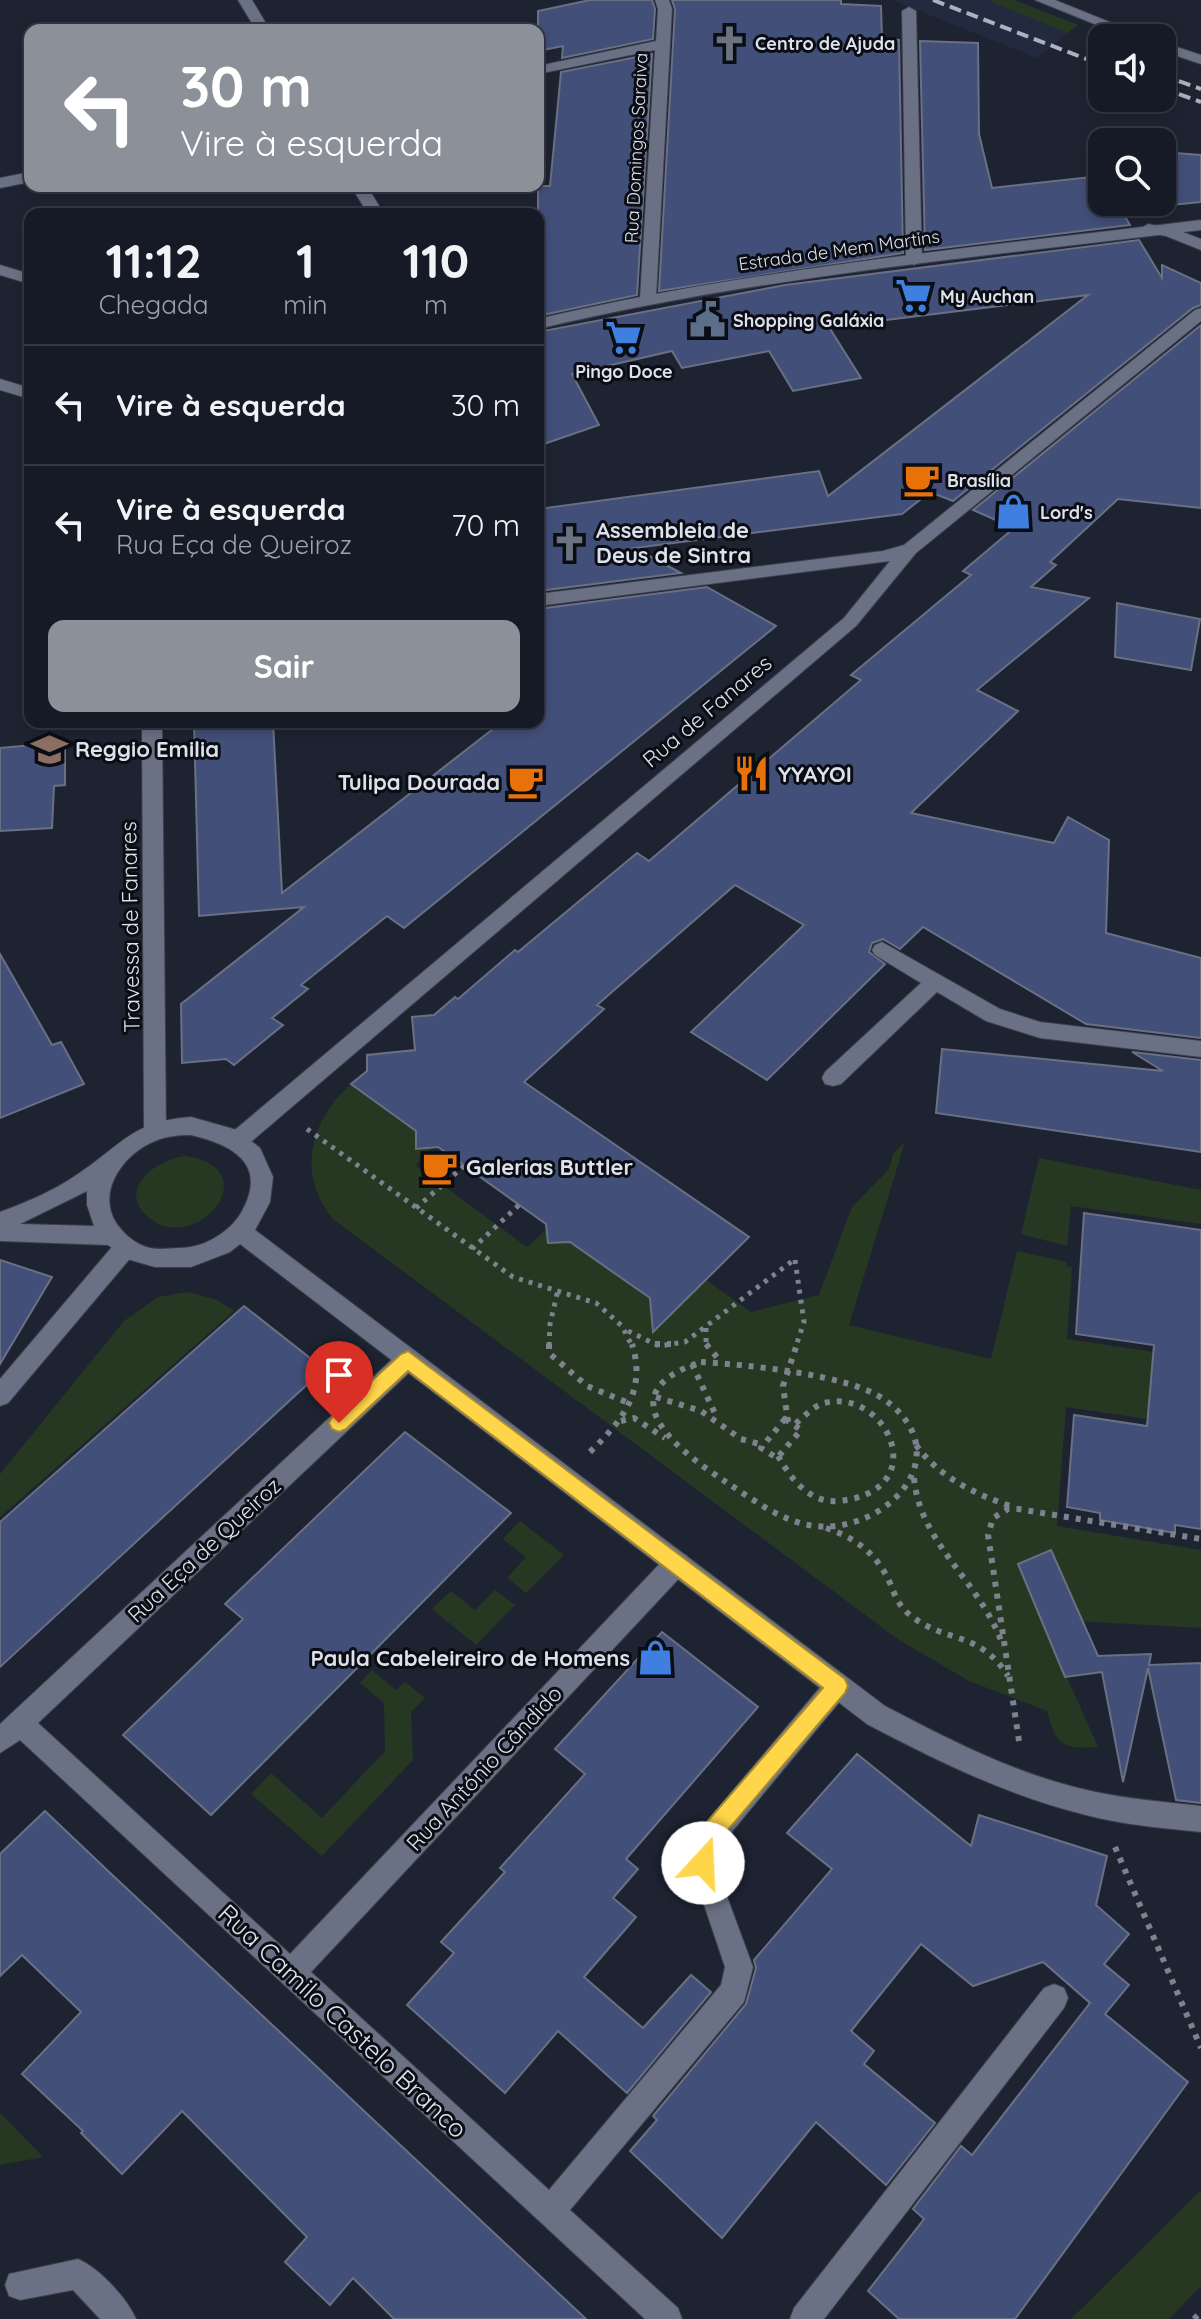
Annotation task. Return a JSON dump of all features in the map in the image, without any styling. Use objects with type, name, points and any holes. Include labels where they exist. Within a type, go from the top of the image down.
[{"type":"street","points":[[245,0],[259,24]]},
{"type":"street","name":"Rua Domingos Saraiva","points":[[648,298],[665,9],[662,0]]},
{"type":"street","points":[[1042,0],[1105,24]]},
{"type":"street","points":[[909,11],[914,260]]},
{"type":"street","points":[[544,69],[662,44]]},
{"type":"street","points":[[1176,51],[1201,60]]},
{"type":"street","points":[[0,183],[24,178]]},
{"type":"street","name":"Estrada de Mem Martins","points":[[544,323],[648,298],[1148,229],[1201,225]]},
{"type":"street","points":[[1148,229],[1169,232],[1201,245]]},
{"type":"street","points":[[0,270],[24,277]]},
{"type":"street","name":"Rua de Fanares","points":[[238,1140],[850,622],[910,549],[1201,313]]},
{"type":"street","points":[[0,384],[24,392]]},
{"type":"street","points":[[544,599],[884,557],[910,549]]},
{"type":"street","name":"Travessa de Fanares","points":[[152,728],[155,1131]]},
{"type":"street","points":[[882,950],[993,1015],[1040,1030],[1201,1049]]},
{"type":"street","points":[[833,1078],[935,982]]},
{"type":"street","points":[[0,1222],[86,1183],[125,1148],[155,1131],[182,1127],[207,1128],[238,1140],[256,1160],[263,1184],[258,1209],[241,1232],[216,1249],[184,1259],[152,1257],[119,1242],[0,1232]]},
{"type":"street","points":[[114,1159],[99,1185],[98,1199],[104,1225],[119,1242]]},
{"type":"street","points":[[241,1232],[876,1715],[953,1757],[1025,1785],[1097,1804],[1201,1819]]},
{"type":"street","points":[[0,1396],[119,1242]]},
{"type":"street","name":"Rua Eça de Queiroz","points":[[10,1732],[408,1359]]},
{"type":"street","name":"Rua António Cândido","points":[[291,1973],[677,1563]]},
{"type":"street","points":[[550,2211],[734,1992],[739,1967],[703,1863],[708,1840],[837,1686]]},
{"type":"street","name":"Rua Camilo Castelo Branco","points":[[10,1732],[291,1973],[667,2319]]},
{"type":"street","points":[[805,2319],[1054,1998]]},
{"type":"street","points":[[20,2285],[78,2274],[121,2319]]},
{"type":"path","points":[[277,1107],[513,1277],[597,1304],[630,1333],[659,1346],[685,1342],[795,1259],[804,1322],[783,1390],[791,1423]]},
{"type":"path","points":[[416,1208],[464,1166]]},
{"type":"path","points":[[472,1249],[519,1205]]},
{"type":"path","points":[[558,1290],[548,1340],[551,1357],[587,1386],[631,1404]]},
{"type":"path","points":[[564,1478],[620,1422],[631,1404],[638,1379],[637,1358],[630,1337],[617,1319]]},
{"type":"path","points":[[711,1321],[704,1333],[706,1347],[716,1359],[732,1366]]},
{"type":"path","points":[[676,1445],[658,1426],[656,1397],[675,1371],[701,1362],[858,1387],[893,1406],[913,1438],[916,1450],[914,1492],[922,1519],[993,1620],[1006,1655]]},
{"type":"path","points":[[692,1364],[718,1421]]},
{"type":"path","points":[[656,1397],[683,1404],[718,1421],[734,1437],[763,1445]]},
{"type":"path","points":[[778,1456],[798,1486],[825,1500],[859,1499],[877,1490],[890,1476],[895,1459],[890,1433],[878,1418],[862,1407],[844,1402],[820,1404],[791,1423]]},
{"type":"path","points":[[620,1422],[634,1418],[770,1509],[792,1520],[843,1533],[865,1547],[882,1567],[907,1614],[934,1629],[972,1639],[983,1646],[999,1662],[1010,1681]]},
{"type":"path","points":[[785,1419],[801,1430],[777,1458],[761,1448],[763,1445],[785,1419]]},
{"type":"path","points":[[913,1439],[928,1461],[960,1484],[1018,1509]]},
{"type":"path","points":[[817,1526],[854,1524],[886,1510],[903,1495],[914,1473]]},
{"type":"path","points":[[1025,1785],[988,1535],[993,1518],[1008,1509],[1018,1509],[1201,1539]]},
{"type":"path","points":[[1097,1804],[1201,2048]]},
{"type":"path","points":[[1194,2319],[1201,2312]]},
{"type":"shaded area","points":[[892,0],[1014,0],[1078,25],[1037,58]]},
{"type":"green space","points":[[987,0],[1014,0],[1078,25],[1068,33]]},
{"type":"green space","points":[[351,1084],[419,1133],[419,1147],[436,1145],[415,1165],[527,1247],[549,1227],[547,1236],[567,1240],[653,1301],[650,1306],[654,1315],[666,1317],[706,1280],[751,1312],[819,1295],[852,1207],[889,1169],[893,1154],[905,1142],[849,1325],[991,1359],[1017,1251],[1067,1262],[1066,1266],[1072,1267],[1067,1339],[1201,1359],[1148,1419],[1066,1407],[1057,1526],[1201,1550],[1201,1628],[1041,1619],[1098,1747],[1076,1747],[1062,1743],[1054,1732],[1047,1711],[969,1681],[899,1640],[333,1219],[321,1202],[314,1184],[313,1148],[326,1114]]},
{"type":"green space","points":[[186,1156],[211,1164],[222,1177],[223,1192],[216,1207],[202,1220],[184,1227],[165,1226],[147,1216],[139,1205],[136,1195],[139,1185],[154,1168]]},
{"type":"green space","points":[[1039,1158],[1201,1190],[1201,1224],[1071,1206],[1067,1246],[1021,1234]]},
{"type":"green space","points":[[187,1292],[215,1299],[234,1311],[0,1517],[0,1474],[124,1321],[158,1297]]},
{"type":"green space","points":[[520,1521],[564,1555],[526,1593],[507,1578],[526,1557],[503,1539]]},
{"type":"green space","points":[[495,1590],[515,1605],[476,1645],[432,1609],[451,1591],[475,1610]]},
{"type":"green space","points":[[372,1670],[396,1690],[405,1682],[425,1698],[411,1712],[413,1760],[322,1856],[251,1794],[271,1773],[322,1818],[385,1751],[384,1703],[360,1683]]},
{"type":"green space","points":[[0,2113],[43,2157],[0,2165]]},
{"type":"green space","points":[[1201,2190],[1201,2286],[1169,2319],[1071,2319]]},
{"type":"building","points":[[590,0],[652,0],[655,9],[653,39],[562,58],[563,46],[544,50],[544,24],[538,24],[538,11]]},
{"type":"building","points":[[672,0],[841,0],[841,4],[881,6],[882,39],[899,40],[903,253],[659,291],[675,9]]},
{"type":"building","points":[[920,41],[978,43],[979,134],[992,188],[1088,177],[1088,216],[1125,216],[1130,225],[925,250]]},
{"type":"building","points":[[652,54],[637,295],[544,315],[544,208],[538,208],[538,192],[544,192],[544,186],[550,186],[561,72]]},
{"type":"building","points":[[1176,153],[1201,155],[1201,202],[1176,205]]},
{"type":"building","points":[[1139,240],[1162,278],[1162,265],[1201,283],[1201,305],[1193,308],[953,501],[930,492],[902,514],[634,548],[681,573],[544,590],[544,508],[819,471],[828,496],[1088,295],[829,327],[861,378],[793,391],[769,351],[682,368],[672,351],[572,374],[599,425],[544,444],[544,331],[785,285]]},
{"type":"building","points":[[1201,325],[1201,508],[1118,499],[1050,562],[1056,565],[1031,587],[1089,598],[977,690],[1018,711],[911,813],[1054,843],[1068,817],[1109,840],[1106,933],[1201,958],[1201,1038],[1086,1024],[923,927],[900,949],[883,939],[872,943],[869,952],[885,964],[767,1080],[691,1032],[804,925],[735,885],[597,1005],[604,1009],[524,1082],[749,1237],[653,1332],[650,1298],[570,1242],[548,1243],[546,1224],[438,1147],[416,1149],[416,1131],[351,1084],[367,1071],[367,1055],[415,1050],[412,1017],[434,1015],[455,997],[458,999],[637,853],[649,861],[861,680],[851,675],[971,575],[963,571],[1014,528],[973,510]]},
{"type":"building","points":[[707,587],[776,626],[404,928],[387,916],[301,985],[308,989],[272,1018],[283,1025],[234,1065],[226,1059],[182,1063],[181,1004],[304,907],[199,916],[194,728],[273,728],[282,893],[494,728],[544,728],[544,608]]},
{"type":"building","points":[[1117,603],[1200,619],[1191,670],[1115,657]]},
{"type":"building","points":[[65,742],[65,785],[54,786],[52,828],[0,831],[0,748]]},
{"type":"building","points":[[0,954],[52,1045],[61,1042],[84,1084],[0,1118]]},
{"type":"building","points":[[942,1049],[1163,1071],[1132,1052],[1201,1060],[1201,1152],[936,1113]]},
{"type":"building","points":[[1084,1213],[1201,1230],[1201,1529],[1175,1525],[1175,1533],[1100,1520],[1100,1513],[1067,1507],[1074,1415],[1147,1426],[1154,1345],[1076,1334]]},
{"type":"building","points":[[0,1260],[52,1277],[0,1364]]},
{"type":"building","points":[[244,1306],[324,1369],[0,1667],[0,1522]]},
{"type":"building","points":[[405,1432],[511,1513],[211,1815],[123,1735],[243,1619],[225,1604]]},
{"type":"building","points":[[1051,1550],[1098,1656],[1151,1654],[1149,1665],[1201,1663],[1201,1803],[1176,1800],[1148,1668],[1123,1782],[1102,1672],[1065,1677],[1018,1564]]},
{"type":"building","points":[[662,1632],[758,1707],[626,1859],[638,1869],[613,1898],[636,1917],[584,1977],[643,2028],[691,1975],[711,1992],[627,2093],[558,2031],[505,2093],[407,2005],[454,1953],[441,1942],[505,1872],[500,1868],[585,1774],[555,1749]]},
{"type":"building","points":[[857,1754],[971,1846],[979,1815],[1107,1856],[1096,1905],[1129,1934],[1104,1964],[1129,1985],[1105,2014],[1188,2082],[1015,2319],[899,2319],[868,2291],[924,2219],[913,2209],[961,2146],[972,2155],[1090,2003],[1043,1962],[973,1986],[921,1944],[851,2031],[874,2051],[864,2064],[935,2123],[886,2185],[816,2122],[722,2238],[630,2151],[657,2120],[653,2116],[746,2004],[756,1968],[754,1960],[832,1869],[787,1833]]},
{"type":"building","points":[[45,1811],[586,2319],[394,2319],[353,2278],[330,2305],[285,2262],[307,2237],[182,2111],[122,2174],[81,2133],[83,2131],[22,2074],[81,2012],[22,1955],[0,1976],[0,1854]]},
{"type":"railway","points":[[933,0],[1088,60]]},
{"type":"railway","points":[[1176,80],[1201,89]]},
{"type":"railway","points":[[1176,93],[1201,102]]},
{"type":"place","name":"Centro de Ajuda","points":[[729,43]]},
{"type":"place","name":"My Auchan","points":[[914,296]]},
{"type":"place","name":"Shopping Galáxia","points":[[707,320]]},
{"type":"place","name":"Pingo Doce","points":[[624,337]]},
{"type":"place","name":"Brasília","points":[[921,480]]},
{"type":"place","name":"Lord's","points":[[1014,512]]},
{"type":"place","name":"Assembleia de Deus de Sintra","points":[[570,543]]},
{"type":"place","name":"Reggio Emilia","points":[[49,749]]},
{"type":"place","name":"YYAYOI","points":[[752,774]]},
{"type":"place","name":"Tulipa Dourada","points":[[526,782]]},
{"type":"place","name":"Galerias Buttler","points":[[440,1167]]},
{"type":"place","name":"Paula Cabeleireiro de Homens","points":[[656,1658]]},
{"type":"route","points":[[339,1423],[408,1359],[837,1686],[714,1830],[704,1852],[703,1863]]}]
